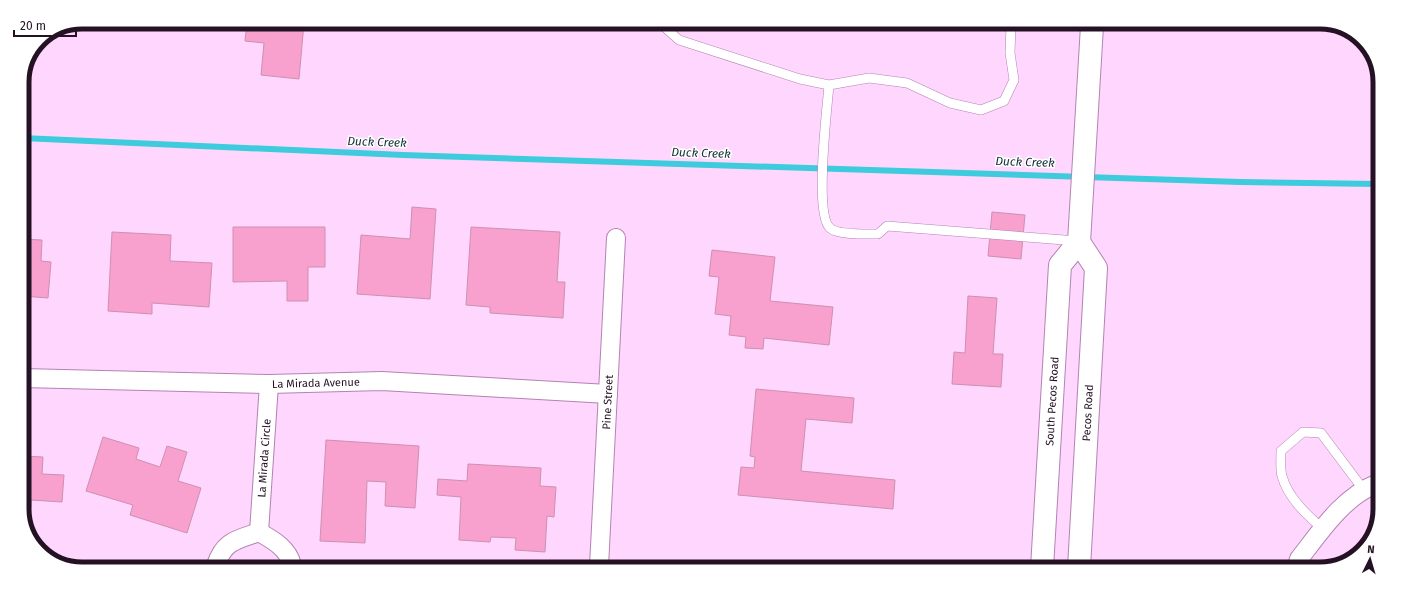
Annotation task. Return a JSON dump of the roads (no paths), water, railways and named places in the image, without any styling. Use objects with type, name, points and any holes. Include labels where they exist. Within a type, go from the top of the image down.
[{"type":"main road","points":[[1084,250],[1080,213],[1092,29]]},
{"type":"main road","name":"South Pecos Road","points":[[1042,562],[1060,265],[1084,250]]},
{"type":"main road","name":"Pecos Road","points":[[1079,562],[1096,268],[1084,250]]},
{"type":"street","name":"Pine Street","points":[[599,562],[616,238]]},
{"type":"street","name":"La Mirada Avenue","points":[[29,378],[269,384],[382,381],[608,394]]},
{"type":"street","name":"La Mirada Circle","points":[[258,532],[269,384]]},
{"type":"street","points":[[1298,562],[1323,529],[1370,487]]},
{"type":"street","points":[[217,562],[220,552],[234,541],[258,532],[279,544],[291,562]]},
{"type":"lane","points":[[667,29],[679,40],[800,79],[829,85],[869,78],[907,83],[950,103],[981,110],[1004,101],[1014,80],[1010,53],[1011,29]]},
{"type":"lane","points":[[829,85],[822,209],[825,221],[831,229],[839,232],[878,234],[887,226],[1084,250]]},
{"type":"lane","points":[[1323,529],[1303,512],[1293,496],[1282,476],[1280,451],[1303,432],[1321,432],[1370,487]]},
{"type":"waterway","name":"Duck Creek","points":[[29,138],[403,155],[1240,182],[1373,184]]}]
